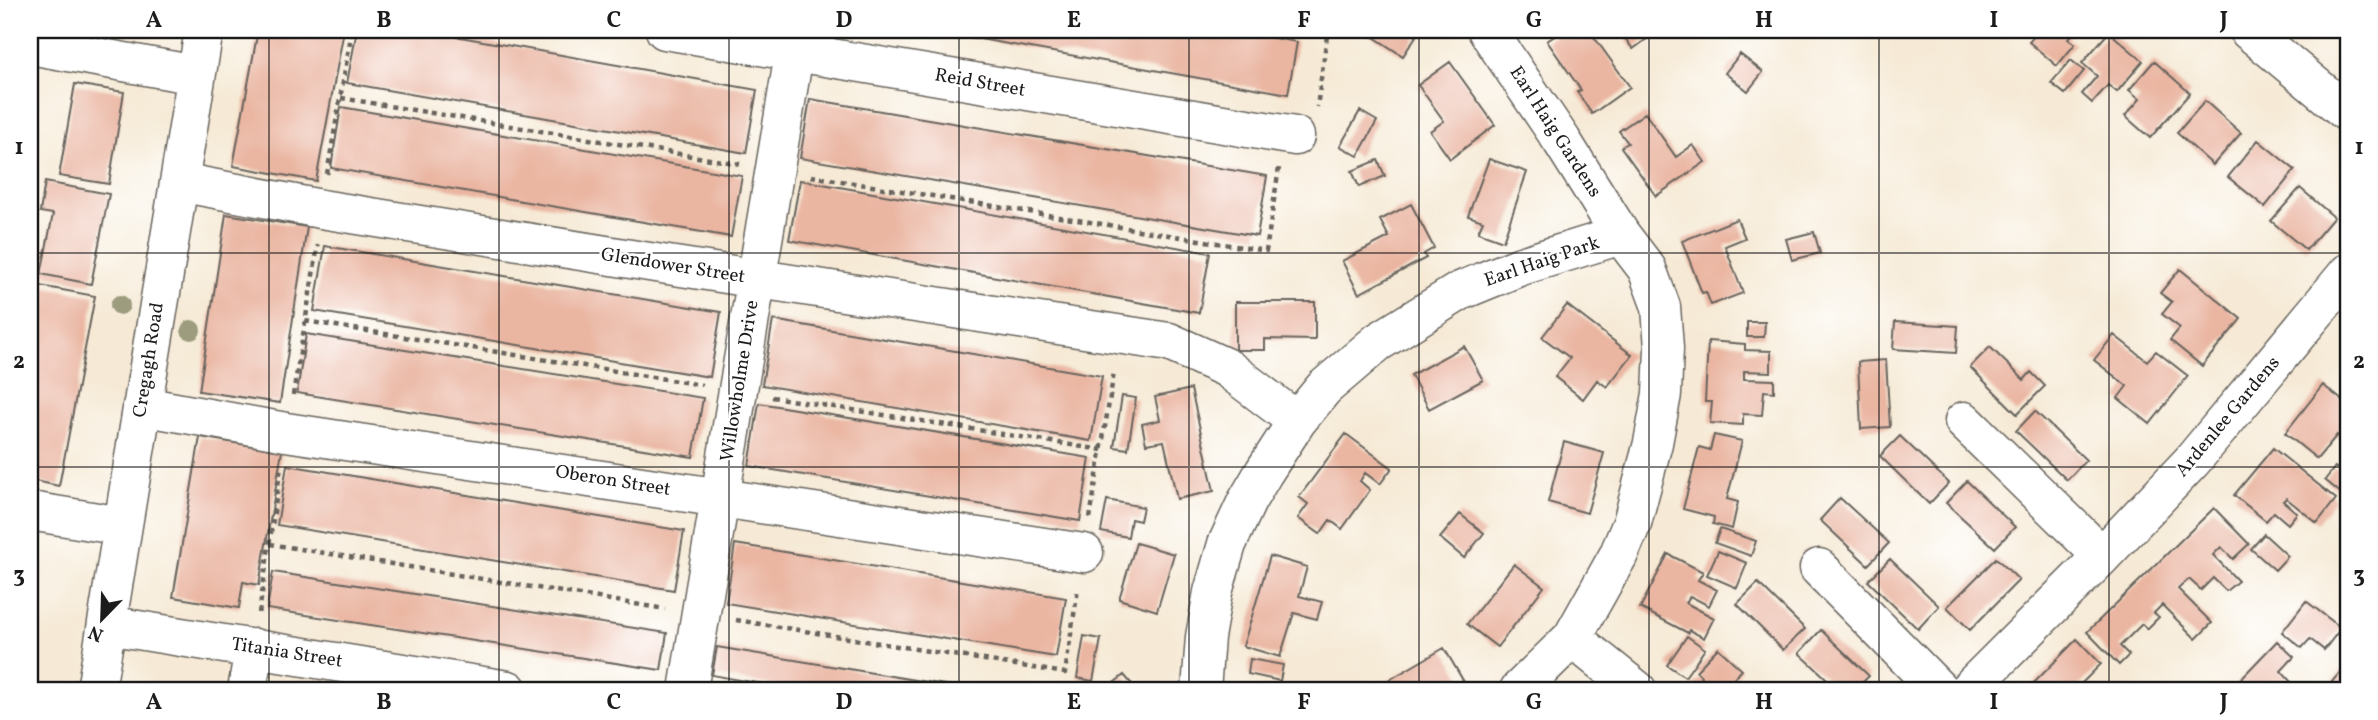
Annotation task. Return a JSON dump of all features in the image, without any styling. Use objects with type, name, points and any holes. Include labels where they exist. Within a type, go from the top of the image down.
[{"type":"street","name":"Cregagh Road","points":[[96,690],[204,30]]},
{"type":"street","name":"Reid Street","points":[[665,30],[796,41],[1295,136]]},
{"type":"street","name":"Earl Haig Gardens","points":[[1487,30],[1621,235]]},
{"type":"street","points":[[2248,30],[2348,113]]},
{"type":"street","name":"Willowholme Drive","points":[[688,690],[796,41]]},
{"type":"street","points":[[30,45],[196,75]]},
{"type":"street","name":"Glendower Street","points":[[179,182],[321,209],[1169,342],[1227,368],[1297,421]]},
{"type":"street","name":"Earl Haig Park","points":[[1201,690],[1205,637],[1213,592],[1227,544],[1247,501],[1297,421],[1324,388],[1378,342],[1460,291],[1521,267],[1621,235],[1647,269],[1661,307],[1664,348],[1662,394],[1653,443],[1632,523],[1618,556],[1572,638],[1519,690]]},
{"type":"street","name":"Ardenlee Gardens","points":[[1968,690],[2192,461],[2348,273]]},
{"type":"street","name":"Oberon Street","points":[[142,406],[286,432],[1084,553]]},
{"type":"street","points":[[1964,421],[2102,556]]},
{"type":"street","points":[[30,511],[122,526]]},
{"type":"street","points":[[1819,568],[1938,690]]},
{"type":"street","name":"Titania Street","points":[[107,625],[508,690]]},
{"type":"street","points":[[1572,638],[1637,690]]},
{"type":"street","points":[[247,690],[254,648]]},
{"type":"path","points":[[254,648],[286,432],[320,233],[321,209],[352,30]]},
{"type":"path","points":[[341,98],[1266,251],[1280,163],[1295,136],[1315,120],[1327,36],[1288,30]]},
{"type":"path","points":[[1084,553],[1121,333]]},
{"type":"building","points":[[258,30],[344,30],[316,181],[233,166]]},
{"type":"building","points":[[357,30],[421,30],[757,90],[746,153],[347,83]]},
{"type":"building","points":[[930,30],[1229,30],[1297,42],[1288,94]]},
{"type":"building","points":[[1363,30],[1420,30],[1403,56]]},
{"type":"building","points":[[1564,30],[1589,30],[1630,87],[1592,114],[1577,92],[1581,90],[1547,41]]},
{"type":"building","points":[[1619,30],[1659,30],[1633,49]]},
{"type":"building","points":[[2039,30],[2076,30],[2068,39],[2075,44],[2057,66],[2029,42]]},
{"type":"building","points":[[2109,32],[2143,61],[2117,92],[2108,85],[2092,103],[2082,94],[2097,76],[2082,63]]},
{"type":"building","points":[[1740,54],[1763,72],[1748,91],[1725,73]]},
{"type":"building","points":[[2071,60],[2084,71],[2065,94],[2051,83]]},
{"type":"building","points":[[2154,61],[2190,93],[2150,138],[2125,116],[2140,99],[2129,90]]},
{"type":"building","points":[[1450,62],[1495,125],[1450,159],[1430,131],[1444,121],[1418,85]]},
{"type":"building","points":[[75,84],[124,92],[109,184],[59,176]]},
{"type":"building","points":[[810,99],[1267,176],[1257,236],[800,158]]},
{"type":"building","points":[[2205,101],[2241,133],[2213,165],[2177,133]]},
{"type":"building","points":[[341,107],[742,176],[731,237],[331,168]]},
{"type":"building","points":[[1360,111],[1377,121],[1358,156],[1340,146]]},
{"type":"building","points":[[1645,113],[1676,157],[1693,145],[1705,162],[1656,196],[1621,147],[1628,143],[1619,131]]},
{"type":"building","points":[[2258,140],[2295,170],[2265,207],[2228,177]]},
{"type":"building","points":[[1489,159],[1527,172],[1503,241],[1478,232],[1483,221],[1468,216]]},
{"type":"building","points":[[1378,160],[1385,176],[1359,187],[1352,171]]},
{"type":"building","points":[[800,180],[1210,253],[1199,313],[789,240]]},
{"type":"building","points":[[45,182],[109,194],[91,284],[41,274],[53,214],[40,212]]},
{"type":"building","points":[[2300,188],[2334,217],[2306,250],[2271,221]]},
{"type":"building","points":[[1411,204],[1434,248],[1424,254],[1426,258],[1359,294],[1342,261],[1389,237],[1380,220]]},
{"type":"building","points":[[226,214],[307,227],[280,403],[199,391]]},
{"type":"building","points":[[1737,219],[1745,238],[1725,246],[1743,293],[1711,305],[1706,292],[1702,293],[1682,241]]},
{"type":"building","points":[[1814,232],[1820,253],[1792,260],[1786,239]]},
{"type":"building","points":[[325,246],[721,312],[710,377],[314,311]]},
{"type":"building","points":[[2180,269],[2241,319],[2202,366],[2170,340],[2180,328],[2162,314],[2172,302],[2160,293]]},
{"type":"building","points":[[35,285],[95,296],[59,486],[30,480],[30,312]]},
{"type":"building","points":[[1235,302],[1315,302],[1315,340],[1265,339],[1265,350],[1235,350]]},
{"type":"building","points":[[1567,305],[1632,355],[1607,387],[1597,380],[1583,399],[1555,377],[1570,358],[1542,337]]},
{"type":"building","points":[[773,320],[1102,376],[1091,441],[762,385]]},
{"type":"building","points":[[1747,322],[1765,322],[1764,337],[1747,337]]},
{"type":"building","points":[[1895,322],[1958,326],[1956,353],[1893,349]]},
{"type":"building","points":[[306,334],[703,398],[693,457],[297,393]]},
{"type":"building","points":[[2114,335],[2147,361],[2156,351],[2188,376],[2150,424],[2118,398],[2127,386],[2094,360]]},
{"type":"building","points":[[1708,341],[1745,344],[1745,350],[1771,351],[1771,372],[1744,371],[1744,379],[1774,380],[1774,392],[1764,391],[1762,415],[1743,414],[1743,425],[1710,423],[1712,402],[1705,402]]},
{"type":"building","points":[[1464,346],[1483,380],[1429,409],[1411,375]]},
{"type":"building","points":[[1990,347],[2024,380],[2031,372],[2045,386],[2017,414],[1970,367]]},
{"type":"building","points":[[1886,360],[1890,427],[1861,429],[1858,362]]},
{"type":"building","points":[[2323,385],[2348,405],[2348,444],[2337,435],[2317,459],[2285,433]]},
{"type":"building","points":[[1191,389],[1214,491],[1177,499],[1164,441],[1146,444],[1142,424],[1160,420],[1155,397]]},
{"type":"building","points":[[1122,396],[1136,398],[1128,449],[1114,447]]},
{"type":"building","points":[[759,403],[1090,458],[1080,521],[749,466]]},
{"type":"building","points":[[2035,411],[2086,460],[2067,480],[2016,431]]},
{"type":"building","points":[[1346,434],[1392,468],[1380,484],[1365,473],[1360,481],[1370,490],[1342,529],[1330,520],[1320,534],[1298,518],[1308,504],[1299,497]]},
{"type":"building","points":[[1714,435],[1742,441],[1727,499],[1738,502],[1732,529],[1713,524],[1714,517],[1683,509],[1699,447],[1710,450]]},
{"type":"building","points":[[1900,436],[1949,483],[1929,504],[1880,456]]},
{"type":"building","points":[[200,437],[282,451],[259,585],[243,582],[239,608],[173,597]]},
{"type":"building","points":[[1564,442],[1604,453],[1587,513],[1548,502]]},
{"type":"building","points":[[2273,448],[2336,499],[2317,523],[2286,498],[2283,501],[2297,513],[2288,524],[2274,512],[2266,521],[2234,495]]},
{"type":"building","points":[[287,465],[684,531],[674,590],[277,525]]},
{"type":"building","points":[[2335,467],[2348,477],[2348,499],[2325,480]]},
{"type":"building","points":[[1967,481],[2015,527],[1995,548],[1946,503]]},
{"type":"building","points":[[1840,498],[1889,543],[1868,565],[1820,520]]},
{"type":"building","points":[[1107,500],[1143,507],[1140,521],[1131,519],[1128,537],[1101,532]]},
{"type":"building","points":[[2214,508],[2249,544],[2233,559],[2221,547],[2213,555],[2238,581],[2226,591],[2213,578],[2201,590],[2189,579],[2178,589],[2212,623],[2196,639],[2162,605],[2154,613],[2159,617],[2147,629],[2142,624],[2120,646],[2129,655],[2119,665],[2087,632]]},
{"type":"building","points":[[1460,514],[1484,533],[1464,558],[1440,538]]},
{"type":"building","points":[[1720,529],[1756,541],[1751,556],[1715,543]]},
{"type":"building","points":[[2264,534],[2288,556],[2275,570],[2251,549]]},
{"type":"building","points":[[1136,543],[1174,554],[1157,611],[1119,599]]},
{"type":"building","points":[[735,544],[1066,598],[1056,657],[726,603]]},
{"type":"building","points":[[1718,551],[1747,563],[1737,588],[1707,575]]},
{"type":"building","points":[[1668,554],[1703,572],[1698,580],[1717,590],[1709,606],[1690,596],[1686,603],[1714,618],[1704,638],[1689,630],[1688,633],[1640,608]]},
{"type":"building","points":[[1270,556],[1307,567],[1299,596],[1322,602],[1317,619],[1294,613],[1280,657],[1243,646]]},
{"type":"building","points":[[1996,558],[2019,580],[1970,630],[1947,607]]},
{"type":"building","points":[[1890,559],[1939,606],[1918,629],[1868,581]]},
{"type":"building","points":[[1514,564],[1544,587],[1497,647],[1467,624]]},
{"type":"building","points":[[273,572],[667,633],[661,670],[267,609]]},
{"type":"building","points":[[1758,583],[1805,629],[1783,650],[1737,604]]},
{"type":"building","points":[[2306,601],[2341,628],[2324,650],[2310,639],[2302,648],[2282,632]]},
{"type":"building","points":[[1821,630],[1869,676],[1855,690],[1839,690],[1799,653]]},
{"type":"building","points":[[1084,636],[1101,639],[1093,681],[1077,678]]},
{"type":"building","points":[[1687,636],[1705,649],[1685,677],[1667,665]]},
{"type":"building","points":[[2077,639],[2101,664],[2075,690],[2027,690]]},
{"type":"building","points":[[2277,641],[2294,657],[2281,671],[2291,682],[2283,690],[2230,690]]},
{"type":"building","points":[[717,647],[965,690],[799,690],[734,679],[712,675]]},
{"type":"building","points":[[1444,648],[1464,682],[1450,690],[1372,690]]},
{"type":"building","points":[[1718,648],[1742,670],[1729,684],[1736,690],[1689,690],[1702,677],[1696,671]]},
{"type":"building","points":[[1250,659],[1283,665],[1280,681],[1248,674]]},
{"type":"building","points":[[2348,663],[2348,690],[2325,690]]},
{"type":"building","points":[[1124,675],[1137,690],[1105,690]]}]
